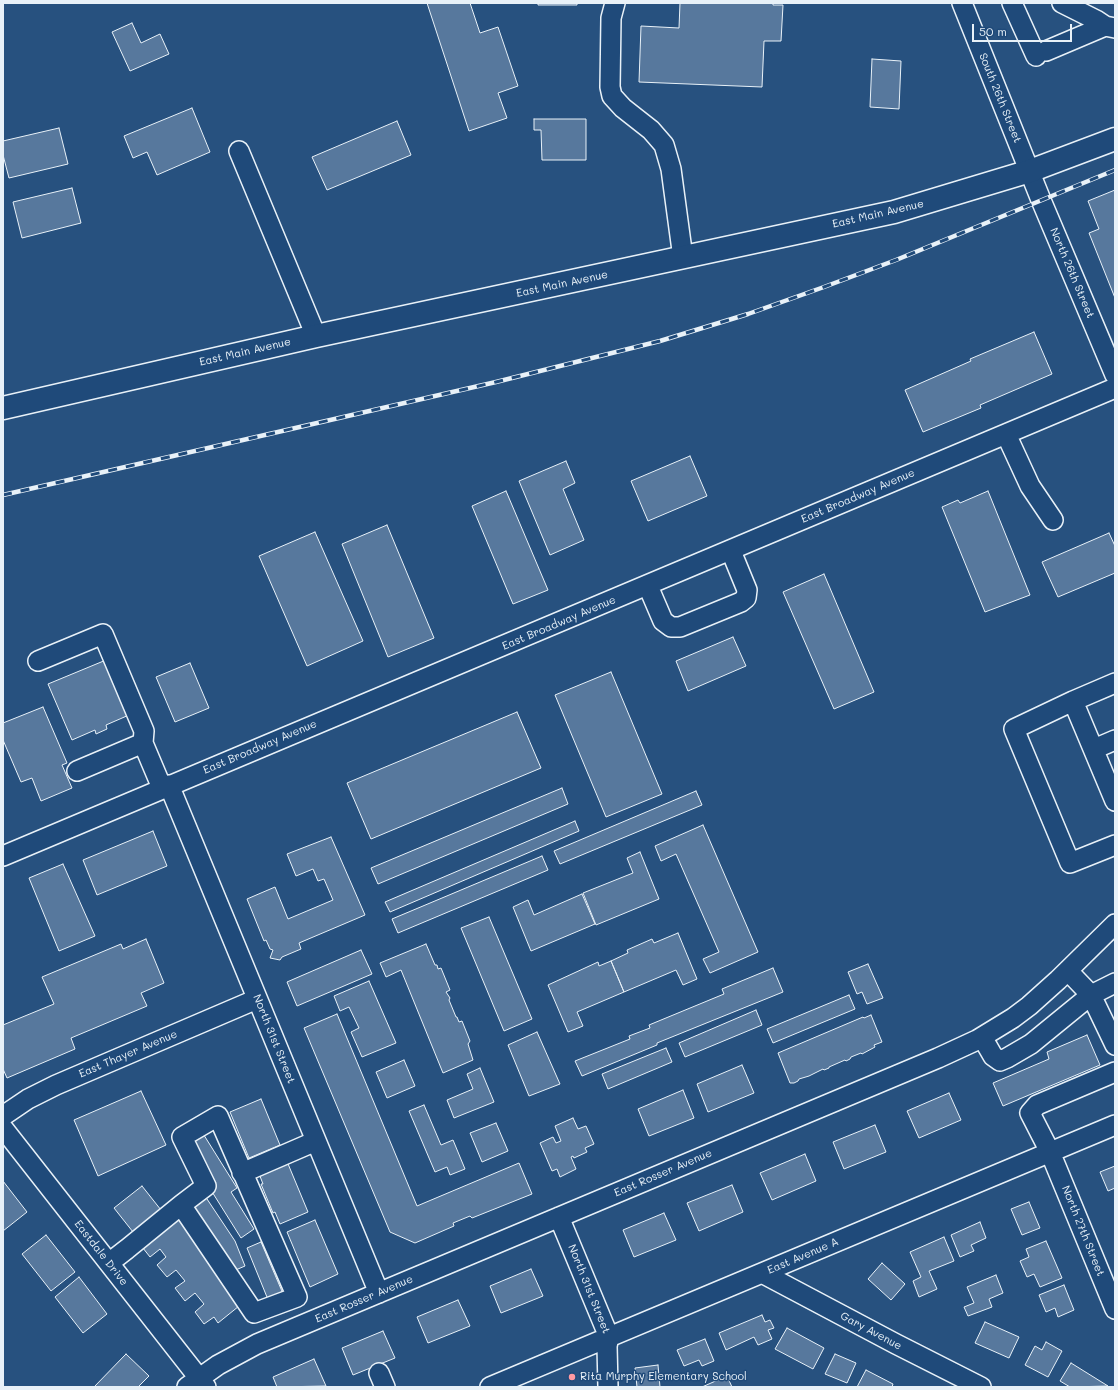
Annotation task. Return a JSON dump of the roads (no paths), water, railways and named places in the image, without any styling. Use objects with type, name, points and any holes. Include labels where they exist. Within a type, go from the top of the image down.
[{"type":"main road","name":"East Main Avenue","points":[[3,408],[316,336],[894,212],[1030,171],[1115,139]]},
{"type":"street","points":[[615,3],[611,18],[610,87],[612,96],[623,108],[651,130],[664,145],[671,169],[683,258]]},
{"type":"street","name":"South 26th Street","points":[[962,3],[1030,171]]},
{"type":"street","points":[[1012,3],[1041,53],[1108,23]]},
{"type":"street","points":[[1062,3],[1108,23]]},
{"type":"street","points":[[240,151],[316,336]]},
{"type":"street","name":"North 26th Street","points":[[1030,171],[1115,376]]},
{"type":"street","name":"East Broadway Avenue","points":[[3,856],[648,586],[824,510],[1115,388]]},
{"type":"street","points":[[1006,434],[1030,486],[1053,520]]},
{"type":"street","points":[[648,586],[663,621],[667,625],[671,627],[680,627],[701,619],[741,602],[746,598],[747,590],[731,551]]},
{"type":"street","name":"North 31st Street","points":[[38,662],[103,634],[144,731],[143,743],[166,787],[257,999],[379,1293]]},
{"type":"street","points":[[1115,684],[1073,701],[1014,729],[1070,863],[1115,845]]},
{"type":"street","points":[[1073,701],[1115,801]]},
{"type":"street","points":[[1094,749],[1115,740]]},
{"type":"street","points":[[76,771],[143,743]]},
{"type":"street","name":"East Rosser Avenue","points":[[198,1384],[218,1365],[257,1344],[938,1058],[982,1037],[1013,1018],[1029,1006],[1068,971],[1115,924]]},
{"type":"street","points":[[1068,971],[1091,995],[1115,1045]]},
{"type":"street","points":[[982,1037],[993,1056],[1000,1061],[1031,1044],[1091,995],[1115,983]]},
{"type":"street","name":"East Thayer Avenue","points":[[3,1116],[28,1099],[49,1088],[257,999]]},
{"type":"street","name":"North 27th Street","points":[[1115,1072],[1036,1105],[1030,1113],[1050,1152],[1115,1309]]},
{"type":"street","points":[[109,1263],[181,1205],[206,1186],[182,1137],[218,1116],[297,1297],[254,1313],[181,1205]]},
{"type":"street","name":"East Avenue A","points":[[490,1387],[1115,1125]]},
{"type":"street","name":"Eastdale Drive","points":[[3,1128],[109,1263],[198,1384]]},
{"type":"street","points":[[242,1172],[316,1141]]},
{"type":"street","name":"North 31st Street","points":[[560,1217],[609,1337],[607,1346],[608,1387]]},
{"type":"street","name":"Gary Avenue","points":[[762,1273],[981,1387]]},
{"type":"railway","points":[[3,495],[496,382],[660,341],[748,314],[896,260],[1115,170]]},
{"type":"place","name":"Rita Murphy Elementary School","points":[[572,1377]]}]
